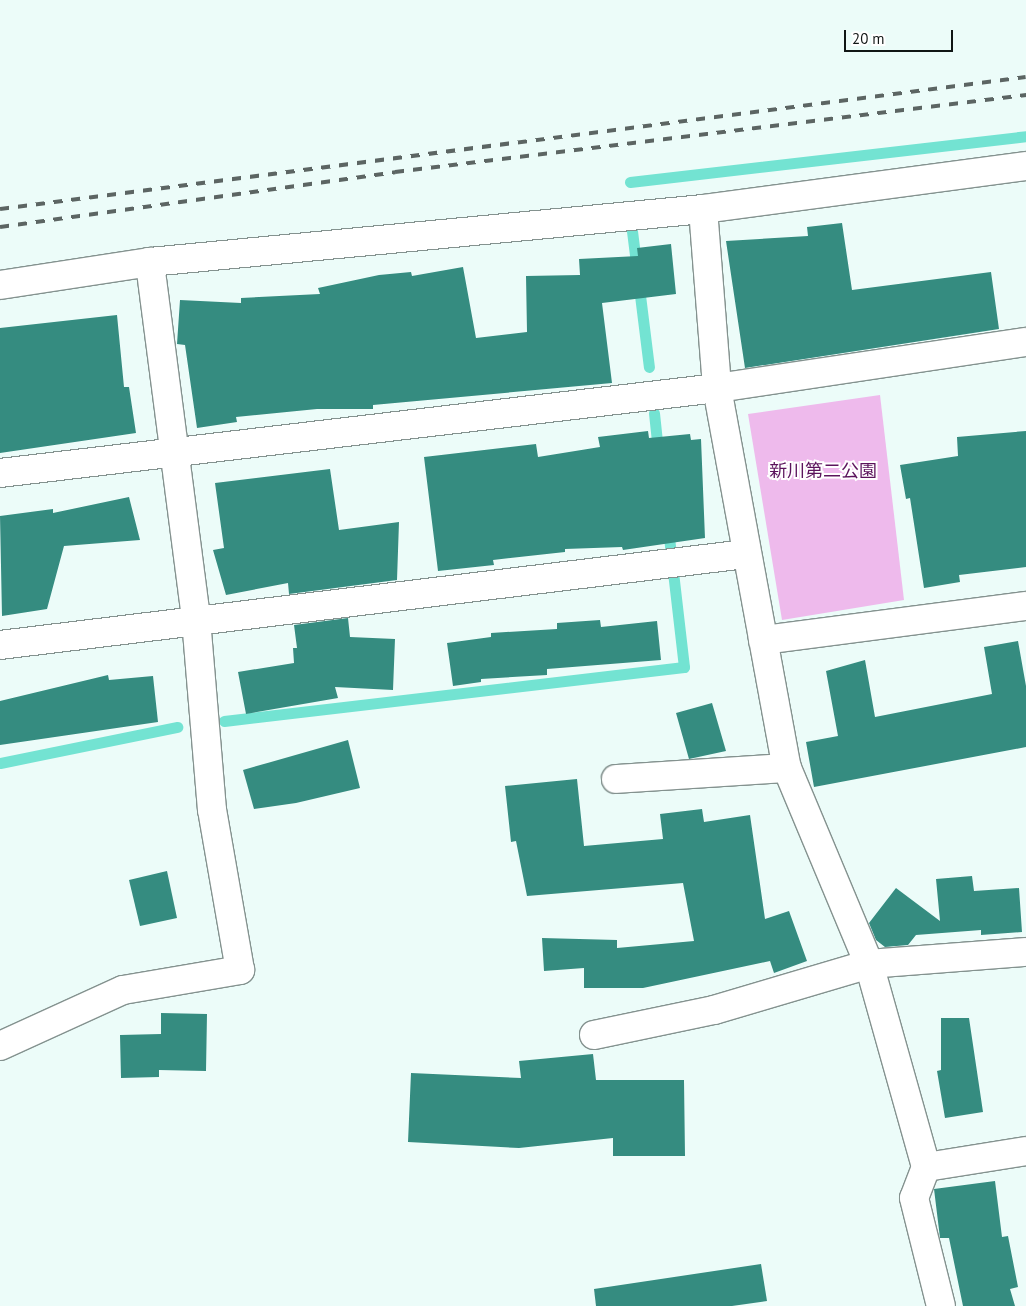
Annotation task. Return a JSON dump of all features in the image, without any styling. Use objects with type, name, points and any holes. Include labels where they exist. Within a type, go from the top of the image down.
[{"type":"street","points":[[0,285],[150,262],[702,209],[1026,166]]},
{"type":"street","points":[[702,209],[717,388],[745,554],[764,640],[787,768],[869,964],[926,1167],[914,1198],[941,1306]]},
{"type":"street","points":[[0,1046],[123,990],[240,970],[212,810],[196,618],[150,262]]},
{"type":"street","points":[[0,473],[175,449],[717,388],[1026,342]]},
{"type":"street","points":[[0,645],[196,618],[745,554]]},
{"type":"street","points":[[764,640],[1026,606]]},
{"type":"street","points":[[616,779],[787,768]]},
{"type":"street","points":[[594,1035],[714,1010],[869,964],[1026,952]]},
{"type":"street","points":[[926,1167],[1026,1151]]},
{"type":"green space","name":"新川第二公園","points":[[880,395],[904,600],[782,620],[748,414]]},
{"type":"building","points":[[842,223],[852,290],[991,272],[999,329],[745,368],[726,241],[808,236],[807,227]]},
{"type":"building","points":[[671,244],[676,294],[602,303],[612,383],[373,405],[373,409],[317,409],[236,417],[237,422],[197,428],[185,345],[177,344],[180,300],[241,303],[241,298],[320,294],[318,288],[379,275],[411,272],[412,276],[463,267],[476,338],[527,332],[526,276],[580,275],[579,259],[638,256],[637,248]]},
{"type":"building","points":[[117,315],[124,387],[129,387],[136,433],[0,453],[0,328]]},
{"type":"building","points":[[648,431],[649,438],[690,434],[691,440],[701,439],[705,538],[623,550],[622,547],[565,549],[565,552],[493,560],[494,565],[438,571],[424,457],[536,444],[538,457],[600,447],[598,437]]},
{"type":"building","points":[[1026,431],[1026,567],[959,575],[960,582],[924,588],[910,498],[906,499],[900,465],[958,456],[957,437]]},
{"type":"building","points":[[330,469],[339,530],[399,522],[397,580],[289,594],[288,583],[226,595],[213,550],[224,548],[215,483]]},
{"type":"building","points":[[129,497],[140,540],[64,546],[47,609],[2,616],[0,516],[53,509],[53,513]]},
{"type":"building","points":[[348,618],[350,637],[395,639],[393,690],[335,687],[338,698],[246,714],[238,672],[294,663],[293,648],[297,648],[294,625]]},
{"type":"building","points":[[600,620],[601,627],[657,621],[661,660],[547,669],[547,675],[481,679],[481,682],[453,686],[447,643],[491,637],[491,633],[557,629],[557,623]]},
{"type":"building","points":[[1018,641],[1026,686],[1026,747],[814,787],[806,742],[838,736],[826,671],[865,660],[875,717],[992,694],[984,647]]},
{"type":"building","points":[[108,675],[109,680],[153,676],[158,722],[0,745],[0,701]]},
{"type":"building","points":[[712,703],[726,751],[689,759],[676,713]]},
{"type":"building","points":[[348,740],[360,788],[296,803],[254,809],[243,770]]},
{"type":"building","points":[[577,779],[584,846],[663,839],[660,814],[702,809],[704,822],[750,815],[765,919],[789,911],[807,961],[774,973],[770,961],[643,988],[584,988],[584,968],[544,971],[542,938],[617,940],[617,948],[694,941],[683,883],[527,896],[516,841],[511,842],[505,786]]},
{"type":"building","points":[[167,871],[177,918],[140,926],[129,880]]},
{"type":"building","points":[[972,876],[974,891],[1019,888],[1022,932],[981,935],[981,930],[916,935],[908,945],[885,947],[876,940],[869,923],[896,888],[940,921],[936,879]]},
{"type":"building","points":[[161,1013],[207,1014],[206,1071],[159,1070],[159,1077],[121,1078],[120,1035],[161,1034]]},
{"type":"building","points":[[941,1018],[969,1018],[983,1112],[945,1118],[937,1071],[941,1070]]},
{"type":"building","points":[[593,1054],[596,1080],[684,1080],[685,1156],[613,1156],[613,1138],[519,1148],[408,1142],[411,1073],[521,1078],[519,1061]]},
{"type":"building","points":[[995,1181],[1002,1237],[1008,1236],[1018,1287],[1010,1289],[1015,1306],[963,1306],[949,1238],[940,1238],[934,1189]]},
{"type":"building","points":[[761,1264],[767,1301],[732,1306],[596,1306],[594,1289]]},
{"type":"waterway","points":[[630,182],[1026,136]]},
{"type":"waterway","points":[[632,231],[649,367]]},
{"type":"waterway","points":[[654,413],[658,451]]},
{"type":"waterway","points":[[224,721],[684,667],[668,529]]},
{"type":"waterway","points":[[0,763],[177,727]]},
{"type":"railway","points":[[0,209],[1026,77]]},
{"type":"railway","points":[[0,227],[395,172],[1026,95]]}]
